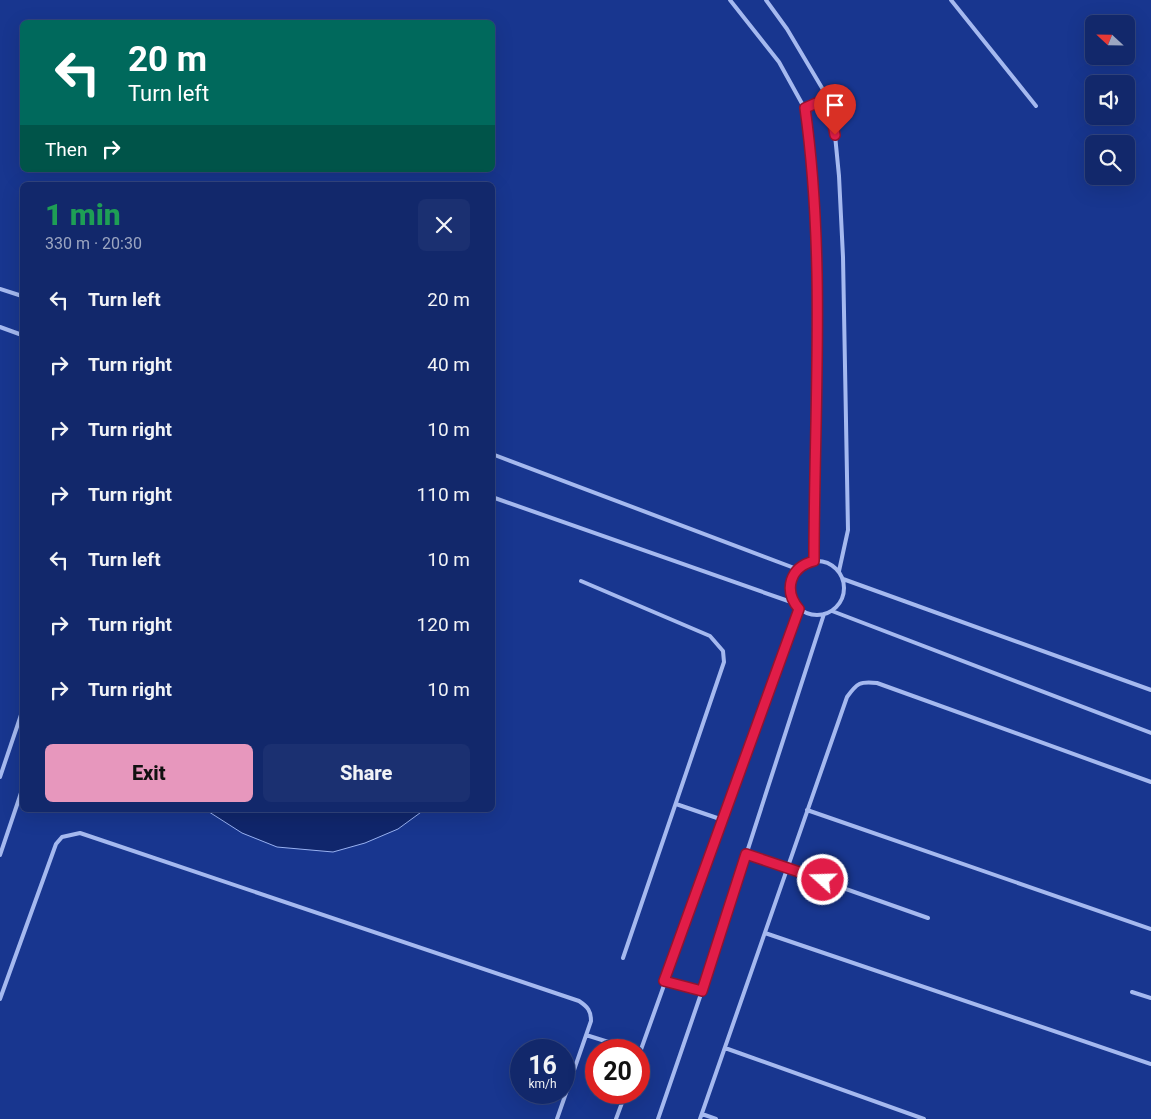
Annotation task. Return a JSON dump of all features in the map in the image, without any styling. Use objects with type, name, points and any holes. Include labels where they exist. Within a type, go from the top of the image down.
[{"type":"lane","points":[[730,0],[779,62],[805,108],[813,167],[817,309],[814,561]]},
{"type":"lane","points":[[766,0],[787,28],[828,98],[835,135],[843,257],[848,530],[839,571]]},
{"type":"lane","points":[[952,0],[1036,106]]},
{"type":"lane","points":[[805,108],[828,98]]},
{"type":"lane","points":[[0,289],[20,295]]},
{"type":"lane","points":[[0,327],[20,334]]},
{"type":"lane","points":[[495,455],[797,569]]},
{"type":"lane","points":[[495,498],[794,602]]},
{"type":"lane","points":[[814,561],[832,565],[839,571],[843,579],[843,597],[832,611],[815,616],[799,609],[794,602],[790,585],[797,569],[805,563],[814,561]]},
{"type":"lane","points":[[843,579],[1151,690]]},
{"type":"lane","points":[[582,581],[710,636],[723,651],[722,674],[623,958]]},
{"type":"lane","points":[[644,1039],[799,609]]},
{"type":"lane","points":[[832,611],[1151,733]]},
{"type":"lane","points":[[658,1119],[702,991],[824,614]]},
{"type":"lane","points":[[716,1119],[701,1117],[847,696],[854,687],[864,681],[877,683],[1151,782]]},
{"type":"lane","points":[[0,777],[20,718]]},
{"type":"lane","points":[[0,855],[20,796]]},
{"type":"lane","points":[[676,804],[723,820]]},
{"type":"lane","points":[[808,810],[1151,929]]},
{"type":"lane","points":[[0,999],[56,844],[62,837],[80,833],[579,1001],[587,1006],[591,1013],[586,1035],[557,1119]]},
{"type":"lane","points":[[746,854],[788,867],[928,918]]},
{"type":"lane","points":[[765,933],[1151,1064]]},
{"type":"lane","points":[[664,981],[702,991]]},
{"type":"lane","points":[[1132,992],[1151,998]]},
{"type":"lane","points":[[586,1035],[599,1039]]},
{"type":"lane","points":[[725,1048],[924,1119]]},
{"type":"lane","points":[[616,1119],[622,1104]]},
{"type":"shaded area","points":[[209,812],[421,812],[398,829],[365,843],[333,852],[277,847],[242,833]]},
{"type":"route","points":[[823,880],[746,854],[702,991],[664,981],[799,609],[790,594],[792,576],[805,563],[814,561],[817,300],[813,167],[805,108],[828,98],[835,135]]}]
